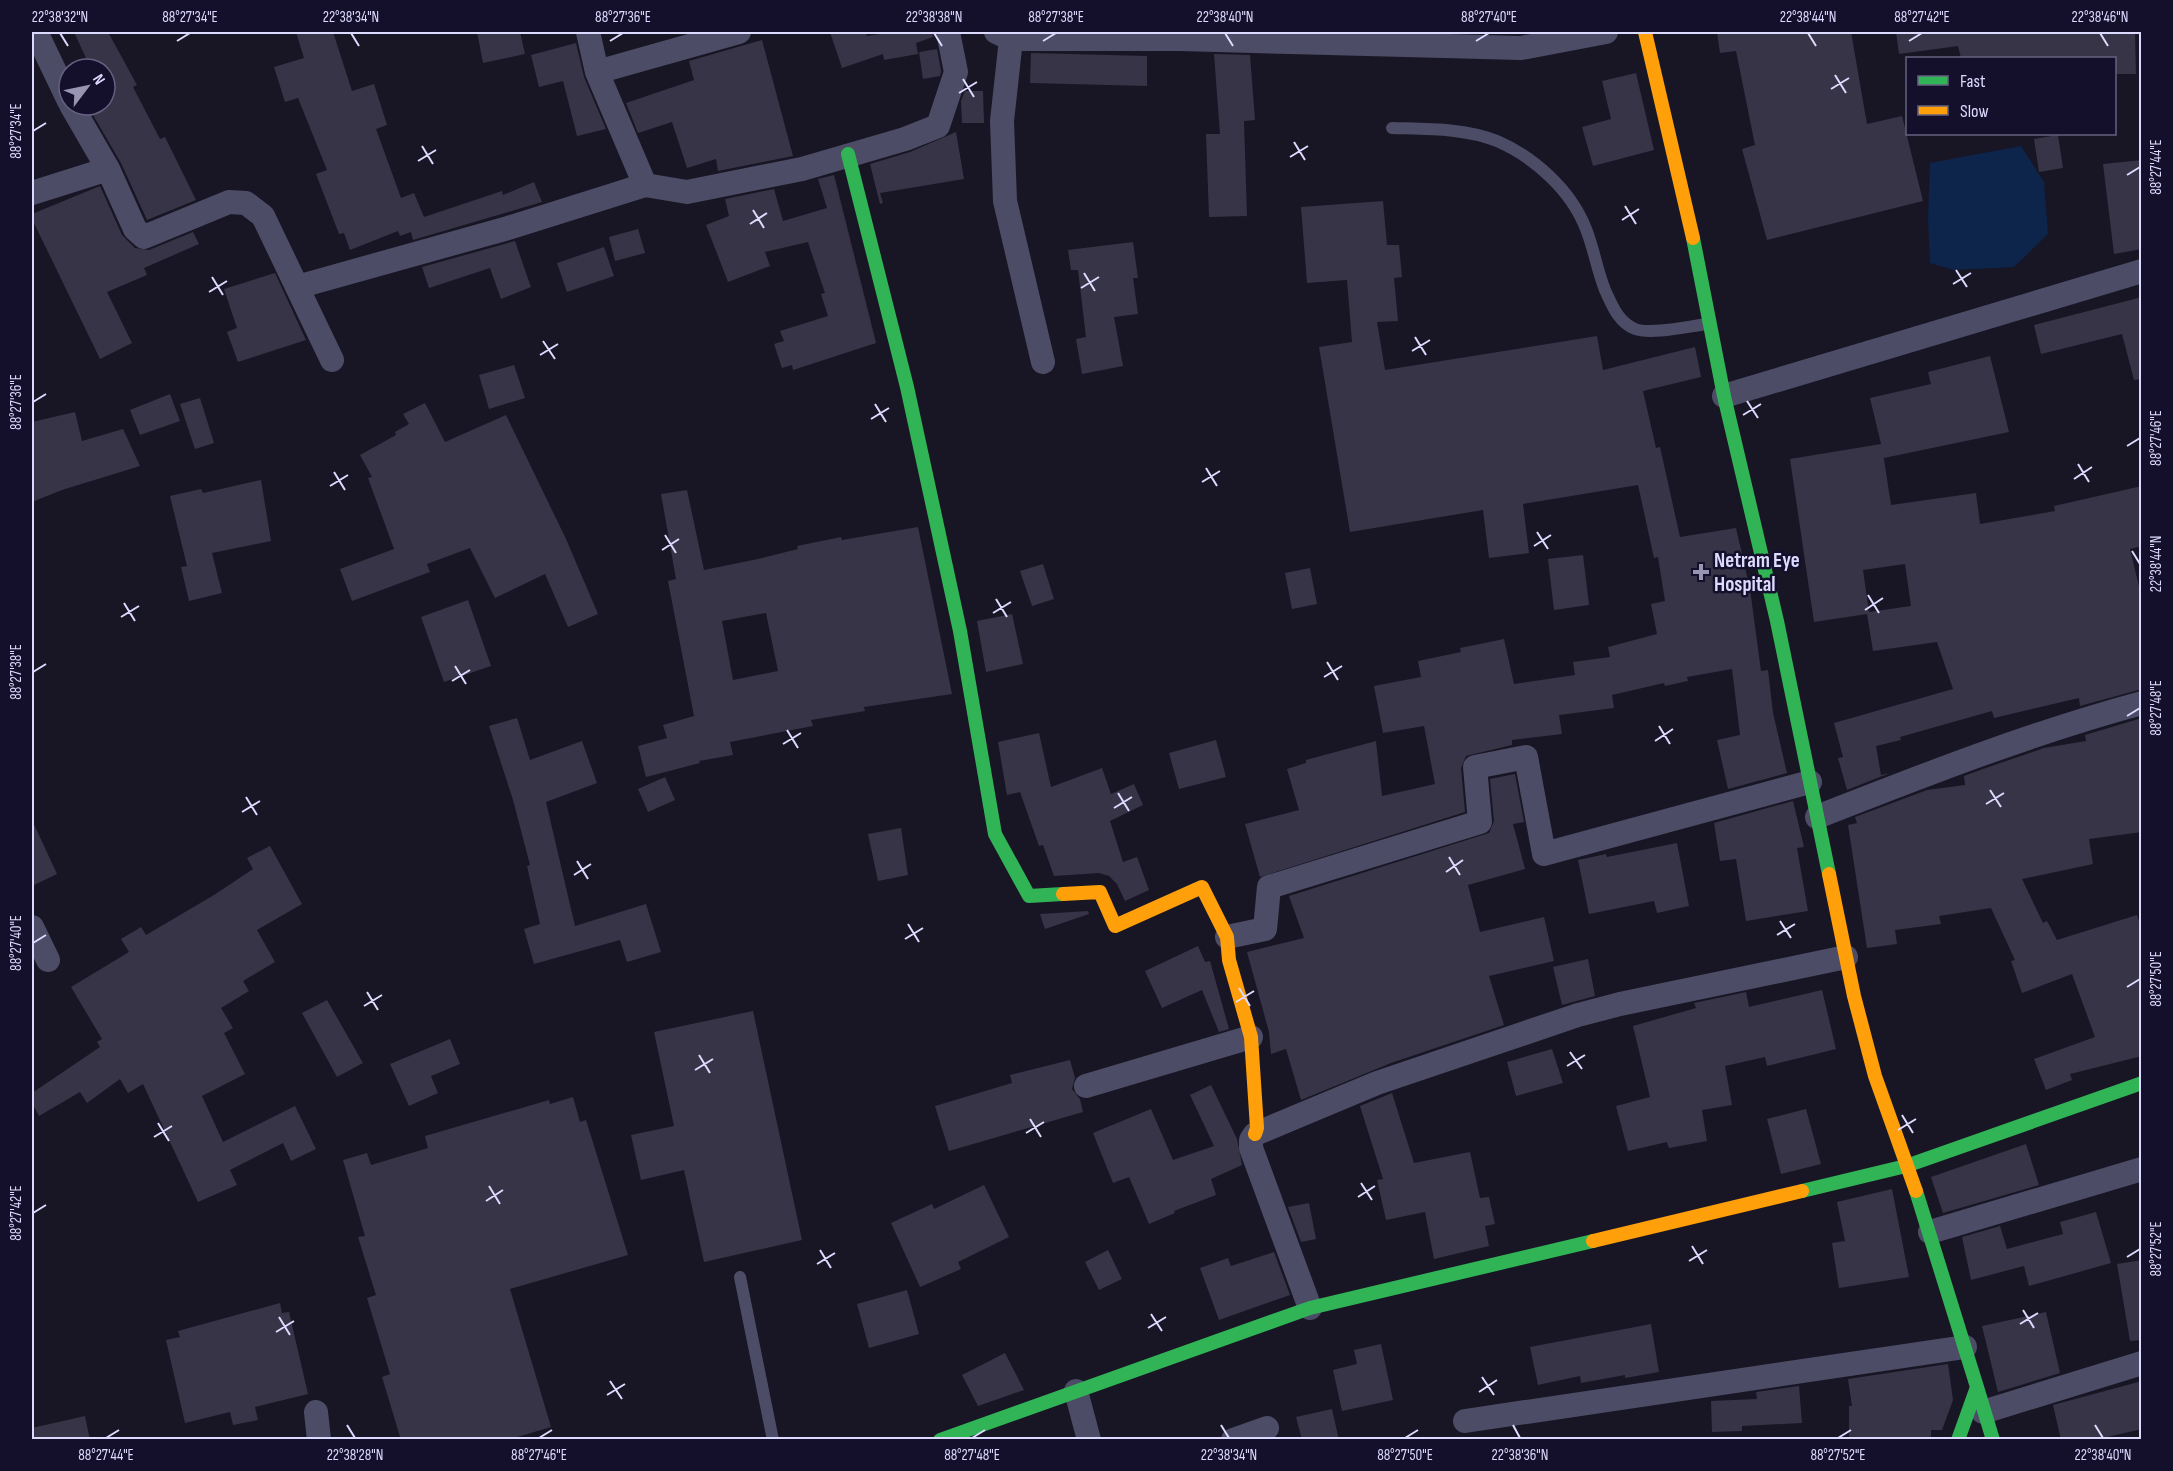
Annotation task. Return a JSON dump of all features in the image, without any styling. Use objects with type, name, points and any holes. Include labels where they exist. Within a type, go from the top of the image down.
[{"type":"street","points":[[36,32],[57,76]]},
{"type":"street","points":[[588,32],[597,72],[645,185]]},
{"type":"street","points":[[597,72],[739,32]]},
{"type":"street","points":[[297,287],[508,228],[645,185],[687,192],[802,169],[906,139],[938,126],[956,72],[948,32]]},
{"type":"street","points":[[1043,362],[1005,201],[1002,121],[1004,35],[1180,35],[1521,48],[1606,32]]},
{"type":"street","points":[[1645,32],[1687,208],[1724,396],[1777,621],[1846,957],[1875,1076],[1930,1232],[1993,1440]]},
{"type":"street","points":[[78,117],[108,170],[135,229],[144,237],[229,202],[246,203],[263,216],[332,360]]},
{"type":"street","points":[[848,154],[907,387],[955,608],[979,727],[995,834],[1029,896],[1100,892],[1115,926],[1202,887],[1227,937],[1229,960],[1251,1037],[1257,1128],[1251,1140],[1251,1148],[1310,1308]]},
{"type":"street","points":[[32,193],[108,170]]},
{"type":"street","points":[[1724,396],[2142,271]]},
{"type":"street","points":[[1817,817],[2057,728],[2142,703]]},
{"type":"street","points":[[1227,937],[1265,929],[1269,887],[1480,822],[1475,767],[1526,757],[1544,854],[1810,782]]},
{"type":"street","points":[[32,927],[48,960]]},
{"type":"street","points":[[1255,1134],[1377,1083],[1578,1015],[1620,1004],[1846,957]]},
{"type":"street","points":[[1086,1086],[1251,1037]]},
{"type":"street","points":[[940,1440],[1310,1308],[1906,1166],[2142,1083]]},
{"type":"street","points":[[1930,1232],[2142,1169]]},
{"type":"street","points":[[1465,1421],[1965,1347]]},
{"type":"street","points":[[1983,1412],[2142,1363]]},
{"type":"street","points":[[1958,1440],[1977,1387]]},
{"type":"street","points":[[1076,1391],[1089,1440]]},
{"type":"street","points":[[316,1412],[319,1440]]},
{"type":"street","points":[[1233,1440],[1267,1428]]},
{"type":"lane","points":[[1392,128],[1449,130],[1495,140],[1529,158],[1555,182],[1576,210],[1586,230],[1599,274],[1623,322],[1646,331],[1710,324]]},
{"type":"lane","points":[[740,1277],[773,1440]]},
{"type":"water","points":[[2021,146],[2044,182],[2048,234],[2014,267],[1954,270],[1930,263],[1928,219],[1930,163]]},
{"type":"building","points":[[74,32],[108,32],[137,85],[133,87],[160,139],[165,137],[196,200],[147,220],[121,163],[94,117],[117,117],[117,57],[85,57]]},
{"type":"building","points":[[296,32],[333,32],[352,91],[374,84],[387,125],[376,129],[401,198],[414,193],[424,217],[502,191],[503,195],[534,182],[542,202],[413,240],[411,232],[400,236],[398,231],[350,250],[344,233],[339,234],[316,174],[327,170],[298,98],[285,102],[274,67],[304,58]]},
{"type":"building","points":[[477,32],[520,32],[525,54],[483,63]]},
{"type":"building","points":[[830,32],[865,32],[867,36],[892,32],[932,32],[933,37],[916,43],[918,54],[884,60],[883,54],[842,68]]},
{"type":"building","points":[[1717,32],[1851,32],[1867,124],[1902,116],[1923,201],[1767,240],[1742,149],[1755,145],[1736,51],[1720,53]]},
{"type":"building","points":[[1896,32],[2135,32],[2136,74],[2116,74],[2116,57],[1961,57],[1958,46],[1899,54]]},
{"type":"building","points":[[762,40],[793,156],[718,171],[716,159],[687,168],[672,122],[638,133],[626,103],[694,80],[689,61]]},
{"type":"building","points":[[576,43],[584,77],[606,129],[577,136],[563,81],[539,87],[531,55]]},
{"type":"building","points":[[937,49],[940,76],[923,79],[919,52]]},
{"type":"building","points":[[1031,53],[1147,56],[1147,86],[1030,83]]},
{"type":"building","points":[[1214,54],[1250,55],[1255,120],[1244,121],[1247,216],[1209,217],[1206,134],[1220,134]]},
{"type":"building","points":[[1636,73],[1654,150],[1593,166],[1582,127],[1611,119],[1602,81]]},
{"type":"building","points":[[965,91],[983,91],[984,123],[962,123],[961,101]]},
{"type":"building","points":[[956,132],[964,179],[880,193],[883,203],[880,204],[870,164],[910,152]]},
{"type":"building","points":[[2058,135],[2063,168],[2039,172],[2034,139]]},
{"type":"building","points":[[2142,160],[2142,249],[2114,254],[2103,164]]},
{"type":"building","points":[[834,175],[876,343],[793,370],[792,365],[782,368],[774,344],[784,341],[780,331],[828,316],[821,294],[825,293],[808,242],[765,252],[770,266],[728,282],[706,225],[729,216],[725,199],[774,189],[783,221],[827,208],[818,179]]},
{"type":"building","points":[[100,186],[122,235],[135,248],[149,250],[193,232],[199,244],[144,268],[147,275],[107,292],[132,343],[100,359],[32,219],[32,214]]},
{"type":"building","points":[[1383,201],[1387,245],[1399,245],[1402,277],[1394,278],[1398,321],[1377,322],[1385,370],[1597,336],[1603,370],[1695,347],[1701,377],[1643,391],[1656,448],[1660,447],[1680,537],[1736,528],[1750,589],[1761,671],[1768,670],[1773,713],[1787,773],[1728,789],[1717,740],[1740,735],[1732,669],[1687,677],[1688,681],[1665,686],[1664,683],[1612,695],[1614,708],[1559,715],[1562,734],[1512,740],[1512,745],[1466,756],[1461,768],[1465,812],[1260,877],[1245,824],[1299,810],[1287,769],[1306,763],[1306,760],[1376,741],[1382,796],[1435,784],[1424,726],[1383,733],[1374,686],[1421,677],[1418,661],[1461,652],[1460,648],[1504,639],[1514,684],[1575,675],[1573,662],[1610,657],[1608,647],[1657,634],[1651,604],[1665,601],[1658,557],[1654,558],[1638,485],[1523,504],[1529,553],[1489,558],[1483,510],[1350,532],[1319,347],[1352,342],[1347,280],[1307,283],[1301,207]]},
{"type":"building","points":[[638,229],[645,253],[615,261],[609,237]]},
{"type":"building","points":[[515,241],[531,287],[501,299],[490,268],[429,288],[422,267]]},
{"type":"building","points":[[1133,242],[1138,278],[1133,278],[1138,314],[1114,317],[1123,366],[1082,374],[1076,339],[1086,337],[1078,270],[1071,270],[1068,250]]},
{"type":"building","points":[[604,247],[614,276],[567,292],[557,263]]},
{"type":"building","points":[[275,273],[306,340],[238,362],[227,332],[237,328],[224,289]]},
{"type":"building","points":[[2142,297],[2142,379],[2134,380],[2122,334],[2041,354],[2034,325]]},
{"type":"building","points":[[1990,356],[2009,432],[1884,458],[1883,453],[1891,505],[1976,493],[1980,524],[2055,511],[2054,506],[2142,486],[2142,546],[2130,549],[2142,599],[2142,689],[2080,706],[2079,698],[1994,718],[1992,711],[1900,737],[1901,740],[1876,746],[1881,775],[1890,773],[1847,790],[1838,758],[1843,757],[1834,723],[1953,689],[1937,642],[1873,651],[1867,614],[1814,622],[1790,459],[1881,444],[1870,398],[1931,384],[1928,372]],"holes":[[[1905,564],[1911,606],[1869,612],[1863,570]]]},
{"type":"building","points":[[514,365],[525,398],[489,409],[479,375]]},
{"type":"building","points":[[170,394],[180,421],[140,435],[130,410]]},
{"type":"building","points":[[200,398],[214,443],[195,449],[180,404]]},
{"type":"building","points":[[425,403],[445,442],[506,415],[566,539],[598,614],[568,627],[545,574],[495,598],[470,548],[427,564],[430,572],[352,601],[340,569],[394,549],[368,478],[372,477],[360,455],[396,435],[395,432],[409,424],[403,414]]},
{"type":"building","points":[[75,412],[82,441],[123,429],[140,466],[62,490],[32,502],[32,422]]},
{"type":"building","points":[[261,480],[271,541],[212,553],[222,593],[189,601],[181,567],[187,566],[170,496],[201,489],[203,493]]},
{"type":"building","points":[[687,490],[704,570],[758,559],[798,549],[797,546],[841,537],[842,540],[918,527],[952,694],[864,707],[865,711],[811,720],[813,726],[730,742],[733,755],[699,761],[700,763],[646,777],[638,746],[667,738],[663,725],[694,716],[668,581],[676,579],[661,494]],"holes":[[[766,613],[778,671],[733,680],[722,621]]]},
{"type":"building","points":[[1583,555],[1589,605],[1554,610],[1548,559]]},
{"type":"building","points":[[1043,564],[1054,599],[1032,606],[1020,571]]},
{"type":"building","points":[[1310,568],[1317,604],[1292,609],[1285,573]]},
{"type":"building","points":[[468,600],[491,666],[444,682],[421,617]]},
{"type":"building","points":[[1012,614],[1023,664],[986,672],[977,621]]},
{"type":"building","points":[[517,718],[530,760],[582,741],[597,783],[546,802],[575,926],[646,904],[661,952],[627,962],[620,940],[534,964],[524,929],[540,924],[527,866],[530,865],[513,800],[489,726]]},
{"type":"building","points":[[2142,718],[2142,832],[2089,839],[2093,864],[2022,879],[2043,923],[2047,921],[2057,940],[2137,915],[2142,931],[2142,1056],[2070,1074],[2072,1080],[2046,1090],[2034,1059],[2095,1037],[2072,974],[2022,993],[2011,961],[2015,960],[1991,908],[1939,916],[1941,924],[1895,930],[1897,944],[1867,948],[1848,825],[1857,823],[1855,817],[1927,790],[1965,785],[1964,776],[1983,769],[2044,748],[2086,741],[2085,735]]},
{"type":"building","points":[[1039,733],[1051,787],[1102,768],[1111,794],[1134,784],[1143,805],[1110,821],[1123,862],[1137,857],[1149,890],[1125,901],[1117,884],[1109,876],[1099,873],[1054,876],[1043,845],[1039,846],[1020,792],[1007,795],[998,742]]},
{"type":"building","points":[[1216,740],[1226,777],[1179,789],[1169,753]]},
{"type":"building","points":[[1515,774],[1524,822],[1513,824],[1525,869],[1468,885],[1480,932],[1544,917],[1554,961],[1489,976],[1504,1025],[1391,1063],[1301,1100],[1286,1049],[1271,1054],[1269,1032],[1247,952],[1304,938],[1289,896],[1489,833],[1494,821],[1490,779]]},
{"type":"building","points":[[665,777],[675,800],[648,812],[638,789]]},
{"type":"building","points":[[1793,801],[1804,847],[1797,848],[1808,911],[1746,921],[1736,859],[1720,861],[1714,823]]},
{"type":"building","points":[[32,820],[57,874],[32,886]]},
{"type":"building","points":[[901,828],[908,875],[878,881],[868,834]]},
{"type":"building","points":[[1677,843],[1689,906],[1657,913],[1654,901],[1589,914],[1578,860],[1606,854],[1607,857]]},
{"type":"building","points":[[270,846],[302,904],[257,930],[275,962],[243,981],[249,991],[221,1008],[233,1028],[224,1033],[245,1074],[202,1096],[223,1142],[295,1106],[316,1149],[291,1161],[283,1143],[230,1170],[237,1185],[198,1202],[143,1084],[128,1093],[120,1079],[87,1103],[80,1092],[39,1116],[32,1103],[32,1093],[100,1047],[97,1042],[102,1039],[71,987],[129,952],[121,939],[141,927],[146,935],[214,895],[253,869],[247,858]]},
{"type":"building","points":[[1088,911],[1089,914],[1045,929],[1040,914]]},
{"type":"building","points":[[1198,946],[1205,962],[1210,961],[1229,1029],[1219,1032],[1202,990],[1162,1008],[1145,971]]},
{"type":"building","points":[[1588,959],[1595,996],[1562,1005],[1553,967]]},
{"type":"building","points":[[1822,990],[1836,1049],[1767,1066],[1765,1057],[1725,1066],[1732,1105],[1702,1110],[1707,1141],[1669,1148],[1667,1142],[1628,1151],[1616,1106],[1650,1097],[1633,1026],[1696,1008],[1694,1003],[1746,992],[1749,1007]]},
{"type":"building","points":[[327,1000],[363,1063],[337,1077],[302,1013]]},
{"type":"building","points":[[753,1011],[802,1240],[704,1262],[684,1170],[641,1180],[631,1135],[674,1126],[654,1032]]},
{"type":"building","points":[[450,1039],[460,1064],[431,1076],[438,1093],[409,1106],[390,1064]]},
{"type":"building","points":[[1552,1049],[1563,1083],[1516,1096],[1507,1062]]},
{"type":"building","points":[[1070,1060],[1075,1078],[1072,1089],[1080,1099],[1083,1112],[949,1151],[935,1106],[1012,1083],[1010,1075]]},
{"type":"building","points":[[1211,1085],[1237,1139],[1242,1165],[1211,1179],[1216,1195],[1174,1211],[1175,1213],[1149,1224],[1129,1177],[1113,1183],[1093,1133],[1151,1109],[1173,1160],[1214,1146],[1190,1095]]},
{"type":"building","points":[[1392,1093],[1414,1163],[1470,1152],[1480,1198],[1489,1197],[1495,1224],[1485,1226],[1489,1246],[1434,1259],[1425,1212],[1386,1220],[1377,1180],[1383,1179],[1360,1106]]},
{"type":"building","points":[[573,1097],[580,1122],[586,1120],[628,1255],[510,1289],[551,1427],[507,1440],[401,1440],[382,1377],[390,1374],[367,1298],[376,1295],[358,1237],[365,1236],[343,1160],[367,1153],[371,1165],[428,1148],[425,1136],[549,1100],[550,1104]]},
{"type":"building","points":[[1806,1109],[1821,1164],[1781,1174],[1767,1119]]},
{"type":"building","points":[[2026,1144],[2039,1185],[1943,1213],[1931,1177]]},
{"type":"building","points":[[984,1185],[1009,1237],[958,1262],[961,1269],[920,1287],[891,1223],[932,1204],[934,1209]]},
{"type":"building","points":[[1892,1189],[1909,1277],[1839,1288],[1832,1243],[1845,1241],[1837,1202]]},
{"type":"building","points":[[1309,1203],[1316,1239],[1301,1242],[1288,1207]]},
{"type":"building","points":[[2096,1212],[2111,1263],[2029,1286],[2024,1266],[1971,1280],[1962,1237],[2000,1226],[2007,1249],[2063,1234],[2060,1222]]},
{"type":"building","points":[[1108,1250],[1122,1279],[1099,1290],[1085,1262]]},
{"type":"building","points":[[1274,1252],[1290,1295],[1219,1320],[1200,1268],[1228,1258],[1231,1266]]},
{"type":"building","points":[[2142,1260],[2142,1340],[2130,1341],[2117,1264]]},
{"type":"building","points":[[907,1290],[919,1334],[869,1348],[857,1304]]},
{"type":"building","points":[[280,1303],[282,1313],[289,1312],[308,1394],[255,1407],[258,1420],[233,1425],[230,1412],[185,1423],[166,1340],[180,1337],[178,1331]]},
{"type":"building","points":[[2046,1312],[2060,1373],[1998,1392],[1982,1326]]},
{"type":"building","points":[[1651,1324],[1659,1372],[1581,1383],[1580,1376],[1538,1385],[1530,1347]]},
{"type":"building","points":[[1381,1344],[1393,1400],[1342,1411],[1333,1370],[1357,1364],[1354,1350]]},
{"type":"building","points":[[1005,1353],[1024,1390],[978,1406],[962,1375]]},
{"type":"building","points":[[1948,1364],[1953,1400],[1942,1430],[1931,1430],[1931,1440],[1849,1440],[1849,1406],[1852,1406],[1848,1379]]},
{"type":"building","points":[[2142,1381],[2142,1429],[2094,1440],[2061,1440],[2053,1405]]},
{"type":"building","points":[[1799,1386],[1802,1423],[1742,1426],[1742,1431],[1712,1432],[1711,1401],[1757,1399],[1756,1392]]},
{"type":"building","points":[[1332,1409],[1339,1440],[1302,1440],[1296,1417]]},
{"type":"building","points":[[85,1416],[90,1440],[32,1440],[32,1428]]},
{"type":"traffic: fast","points":[[848,154],[907,387],[960,631],[995,834],[1029,896],[1063,894]]},
{"type":"traffic: fast","points":[[1693,238],[1724,396],[1777,621],[1829,874]]},
{"type":"traffic: fast","points":[[1802,1191],[1906,1166],[2142,1083]]},
{"type":"traffic: fast","points":[[1916,1191],[1977,1387],[1958,1440]]},
{"type":"traffic: fast","points":[[940,1440],[1310,1308],[1593,1241]]},
{"type":"traffic: fast","points":[[1977,1387],[1993,1440]]},
{"type":"traffic: slow","points":[[1645,32],[1693,238]]},
{"type":"traffic: slow","points":[[1829,874],[1854,996],[1875,1076],[1916,1191]]},
{"type":"traffic: slow","points":[[1063,894],[1100,892],[1115,926],[1202,887],[1227,937],[1229,960],[1251,1037],[1257,1128],[1255,1134]]},
{"type":"traffic: slow","points":[[1593,1241],[1802,1191]]},
{"type":"place","name":"Netram Eye Hospital","points":[[1701,572]]}]
